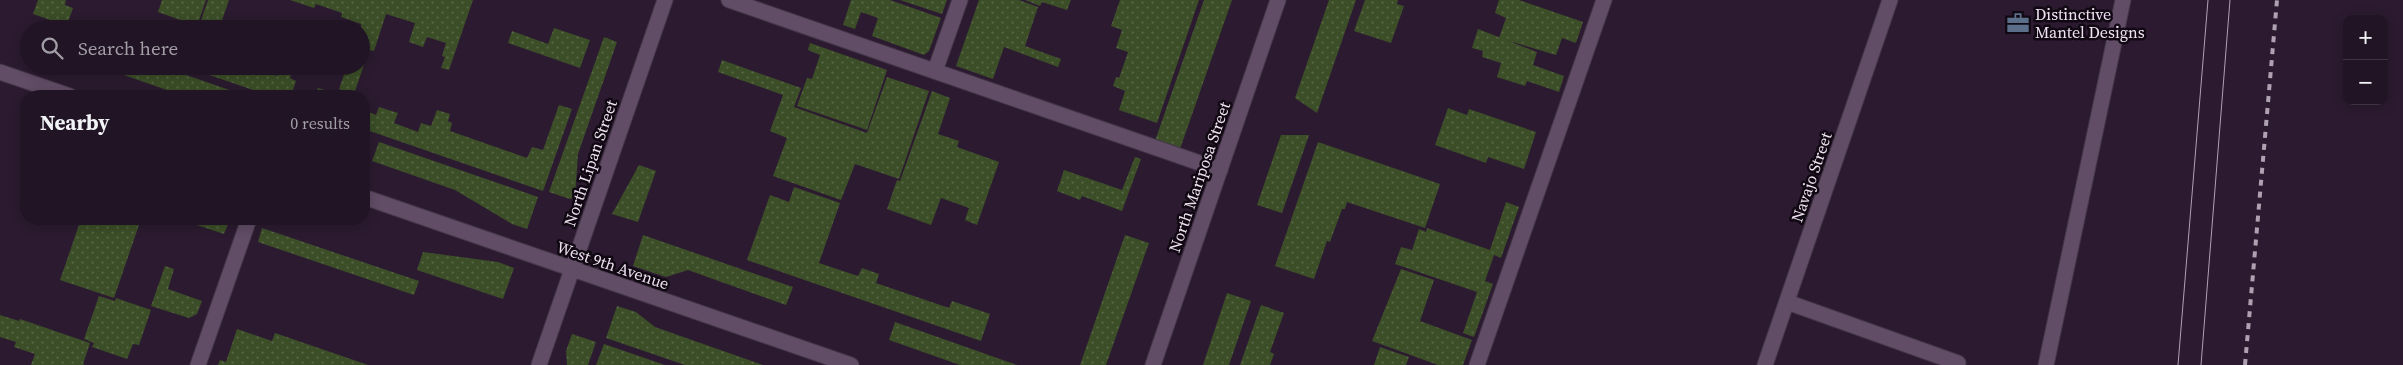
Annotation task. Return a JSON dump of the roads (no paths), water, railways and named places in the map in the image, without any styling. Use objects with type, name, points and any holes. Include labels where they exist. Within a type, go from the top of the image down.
[{"type":"street","name":"North Lipan Street","points":[[538,365],[665,0]]},
{"type":"street","points":[[729,0],[1220,170]]},
{"type":"street","points":[[935,71],[960,0]]},
{"type":"street","name":"North Mariposa Street","points":[[1153,365],[1278,0]]},
{"type":"street","points":[[1477,365],[1604,0]]},
{"type":"street","name":"Navajo Street","points":[[1765,365],[1890,0]]},
{"type":"street","points":[[2046,365],[2123,0]]},
{"type":"street","points":[[0,72],[52,90]]},
{"type":"street","name":"West 9th Avenue","points":[[370,199],[572,269],[830,362],[851,365]]},
{"type":"street","points":[[198,365],[247,225]]},
{"type":"street","points":[[1787,302],[1958,363]]},
{"type":"tram line","points":[[2178,365],[2208,0]]},
{"type":"tram line","points":[[2201,365],[2230,0]]},
{"type":"railway","points":[[2245,365],[2277,0]]},
{"type":"place","name":"Distinctive Mantel Designs","points":[[2018,23]]}]
